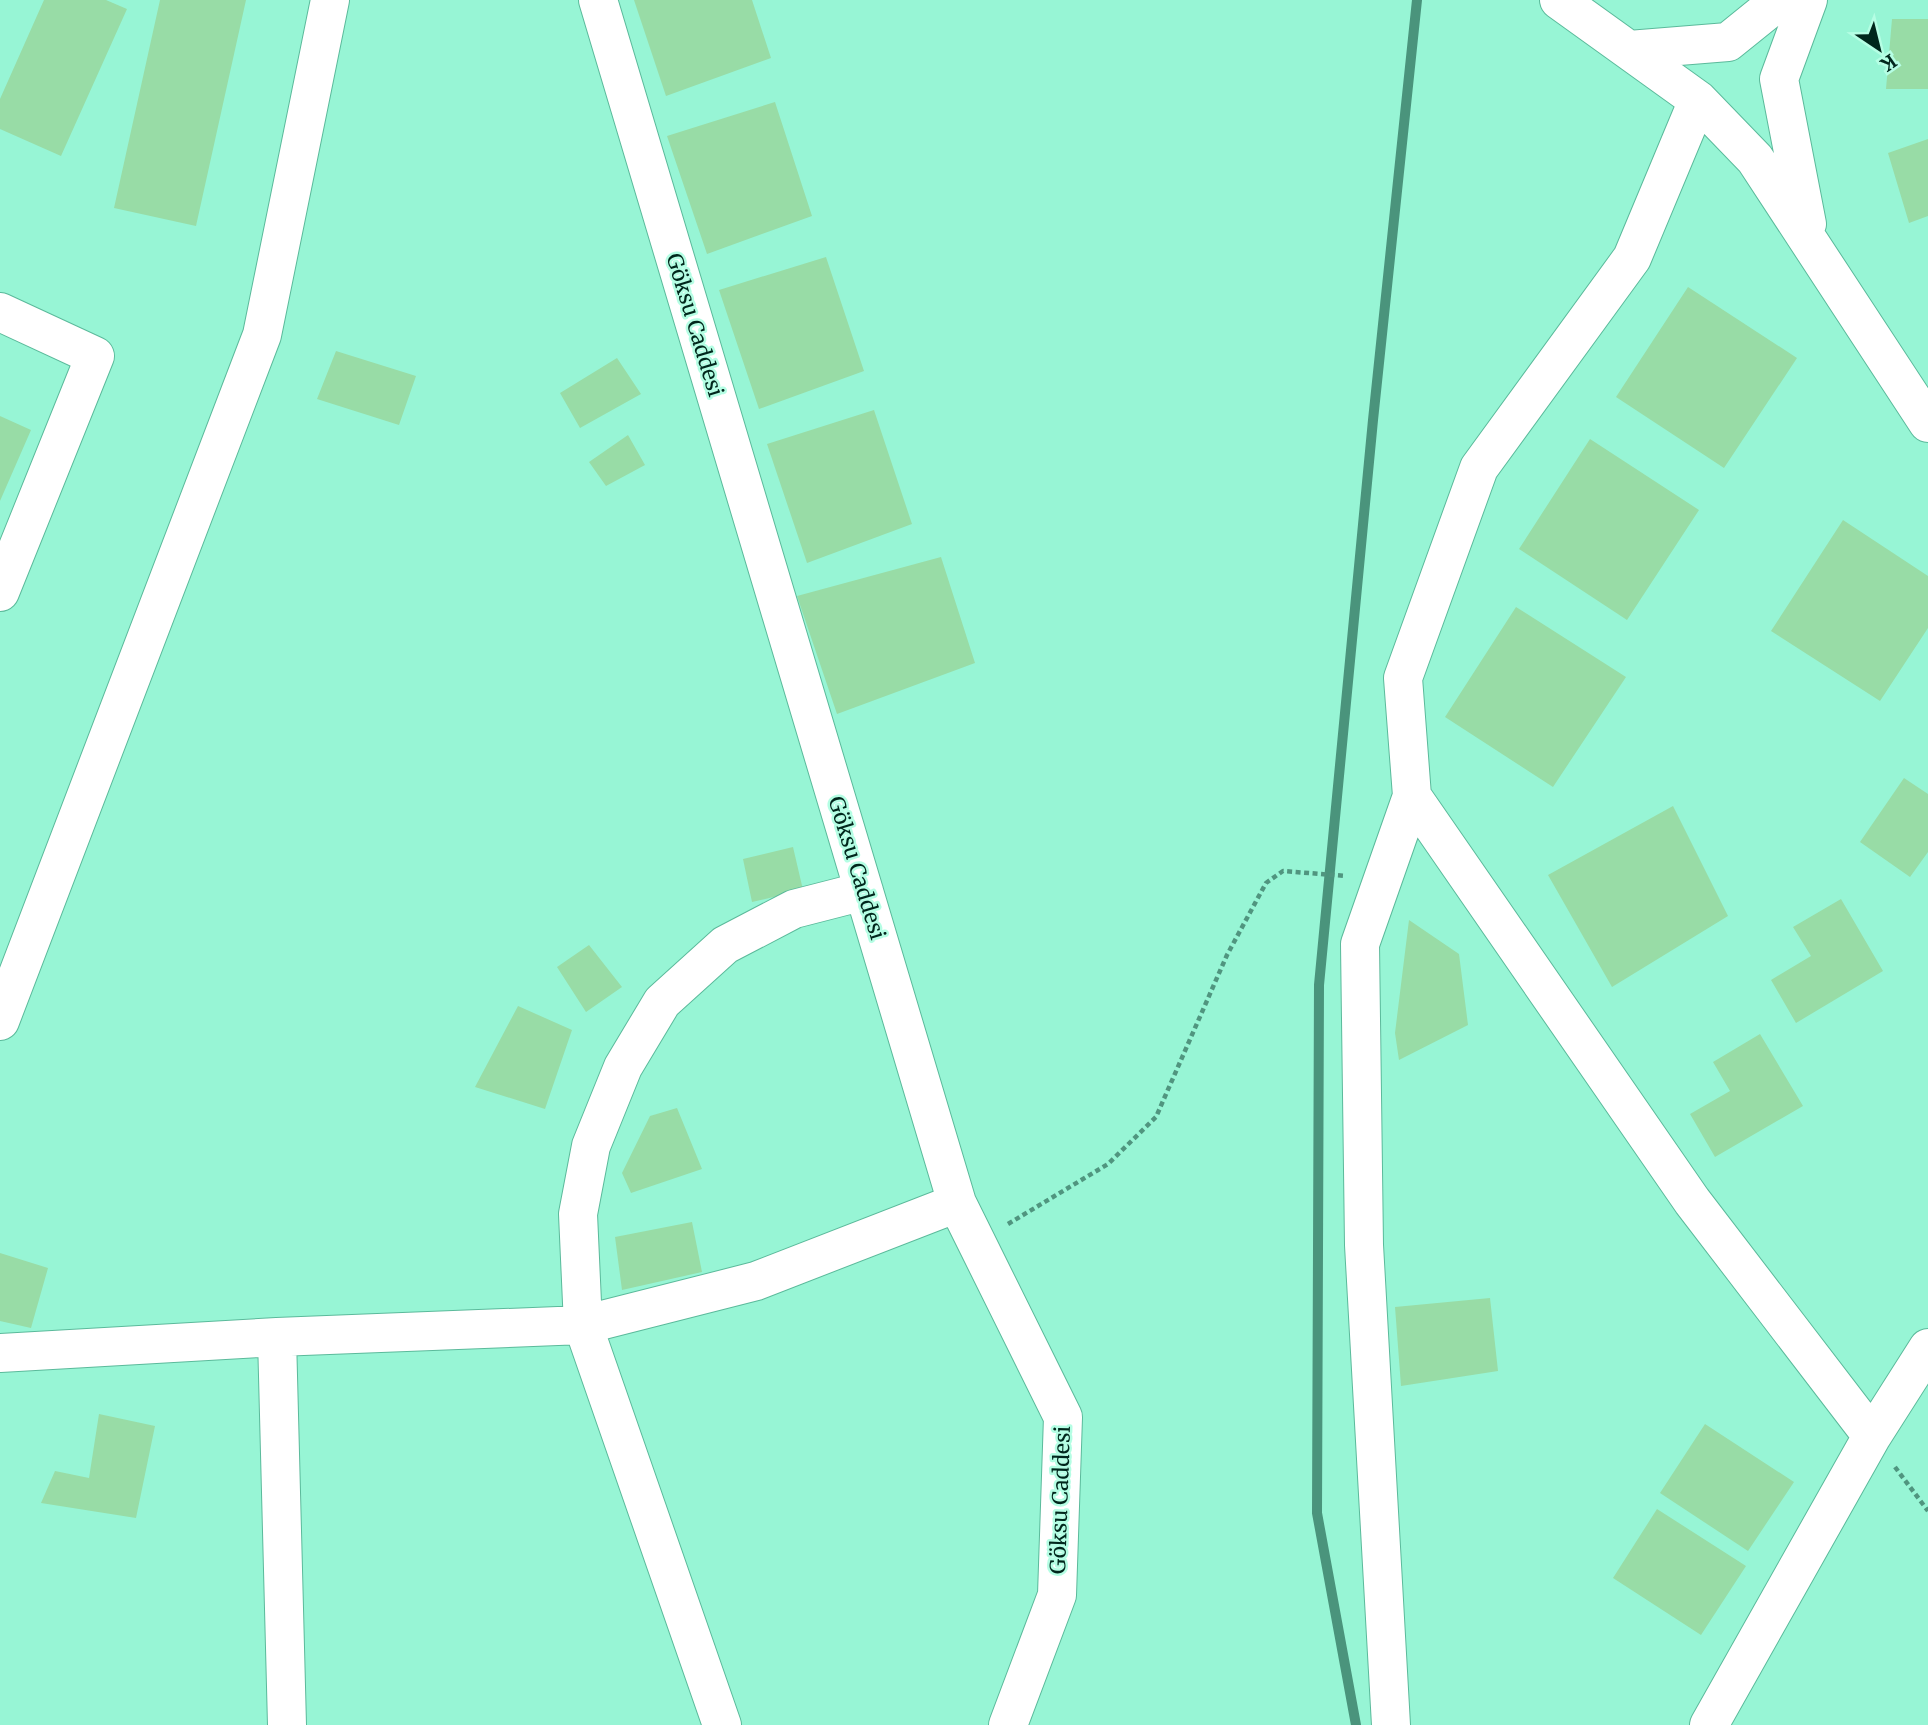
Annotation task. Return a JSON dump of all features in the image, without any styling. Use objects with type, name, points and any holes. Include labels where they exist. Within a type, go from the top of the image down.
[{"type":"street","points":[[0,1021],[262,335],[330,0]]},
{"type":"street","name":"Göksu Caddesi","points":[[598,0],[957,1203],[1063,1417],[1057,1595],[1008,1725]]},
{"type":"street","points":[[1559,0],[1698,100],[1755,159],[1928,423]]},
{"type":"street","points":[[1629,50],[1728,42],[1780,0]]},
{"type":"street","points":[[1808,0],[1779,79],[1810,243]]},
{"type":"street","points":[[1391,1725],[1364,1245],[1360,944],[1412,796],[1403,678],[1479,468],[1632,258],[1698,100]]},
{"type":"street","points":[[0,312],[95,356],[0,592]]},
{"type":"street","points":[[1412,796],[1692,1201],[1872,1436]]},
{"type":"street","points":[[722,1725],[583,1325],[578,1214],[591,1146],[623,1067],[662,1002],[725,946],[794,909],[864,891]]},
{"type":"street","points":[[0,1353],[276,1337],[583,1325],[756,1281],[957,1203]]},
{"type":"street","points":[[276,1337],[287,1725]]},
{"type":"street","points":[[1709,1725],[1872,1436],[1928,1348]]},
{"type":"path","points":[[977,1242],[1108,1164],[1156,1117],[1227,955],[1266,883],[1283,872],[1350,876]]},
{"type":"path","points":[[1872,1436],[1928,1511]]},
{"type":"building","points":[[44,0],[106,0],[127,9],[61,156],[0,129],[0,99]]},
{"type":"building","points":[[160,0],[246,0],[196,226],[114,208]]},
{"type":"building","points":[[634,0],[752,0],[771,58],[666,96]]},
{"type":"building","points":[[1892,19],[1928,19],[1928,89],[1886,89]]},
{"type":"building","points":[[775,102],[812,216],[707,254],[667,136]]},
{"type":"building","points":[[1928,139],[1928,216],[1909,223],[1888,153]]},
{"type":"building","points":[[826,257],[864,371],[759,409],[719,290]]},
{"type":"building","points":[[1688,287],[1797,358],[1724,468],[1616,397]]},
{"type":"building","points":[[336,351],[416,376],[399,425],[317,399]]},
{"type":"building","points":[[617,358],[641,394],[580,428],[560,393]]},
{"type":"building","points":[[874,410],[912,524],[807,563],[767,444]]},
{"type":"building","points":[[0,416],[31,430],[0,501]]},
{"type":"building","points":[[628,435],[645,465],[606,486],[589,462]]},
{"type":"building","points":[[1590,439],[1699,510],[1627,620],[1519,549]]},
{"type":"building","points":[[1843,520],[1928,576],[1928,628],[1880,701],[1771,631]]},
{"type":"building","points":[[941,557],[975,663],[837,714],[797,596]]},
{"type":"building","points":[[1516,607],[1626,677],[1553,787],[1445,717]]},
{"type":"building","points":[[1904,778],[1928,794],[1928,852],[1910,877],[1860,842]]},
{"type":"building","points":[[1673,806],[1728,916],[1612,987],[1548,875]]},
{"type":"building","points":[[793,847],[803,890],[752,902],[743,859]]},
{"type":"building","points":[[1841,899],[1883,971],[1796,1023],[1771,980],[1811,956],[1793,927]]},
{"type":"building","points":[[1409,920],[1459,954],[1468,1025],[1399,1060],[1395,1033]]},
{"type":"building","points":[[589,945],[622,987],[586,1012],[557,967]]},
{"type":"building","points":[[518,1006],[572,1030],[545,1109],[475,1087]]},
{"type":"building","points":[[1760,1034],[1803,1106],[1715,1157],[1690,1114],[1730,1091],[1713,1062]]},
{"type":"building","points":[[677,1108],[702,1169],[631,1193],[622,1173],[650,1116]]},
{"type":"building","points":[[692,1222],[702,1272],[622,1290],[615,1237]]},
{"type":"building","points":[[0,1253],[48,1268],[31,1328],[0,1321]]},
{"type":"building","points":[[1490,1298],[1498,1371],[1401,1386],[1395,1307]]},
{"type":"building","points":[[99,1414],[155,1426],[136,1518],[41,1503],[55,1471],[89,1478]]},
{"type":"building","points":[[1705,1424],[1794,1482],[1748,1551],[1660,1493]]},
{"type":"building","points":[[1657,1509],[1746,1566],[1701,1635],[1613,1578]]},
{"type":"waterway","points":[[1356,1725],[1317,1513],[1319,985],[1373,420],[1417,0]]}]
